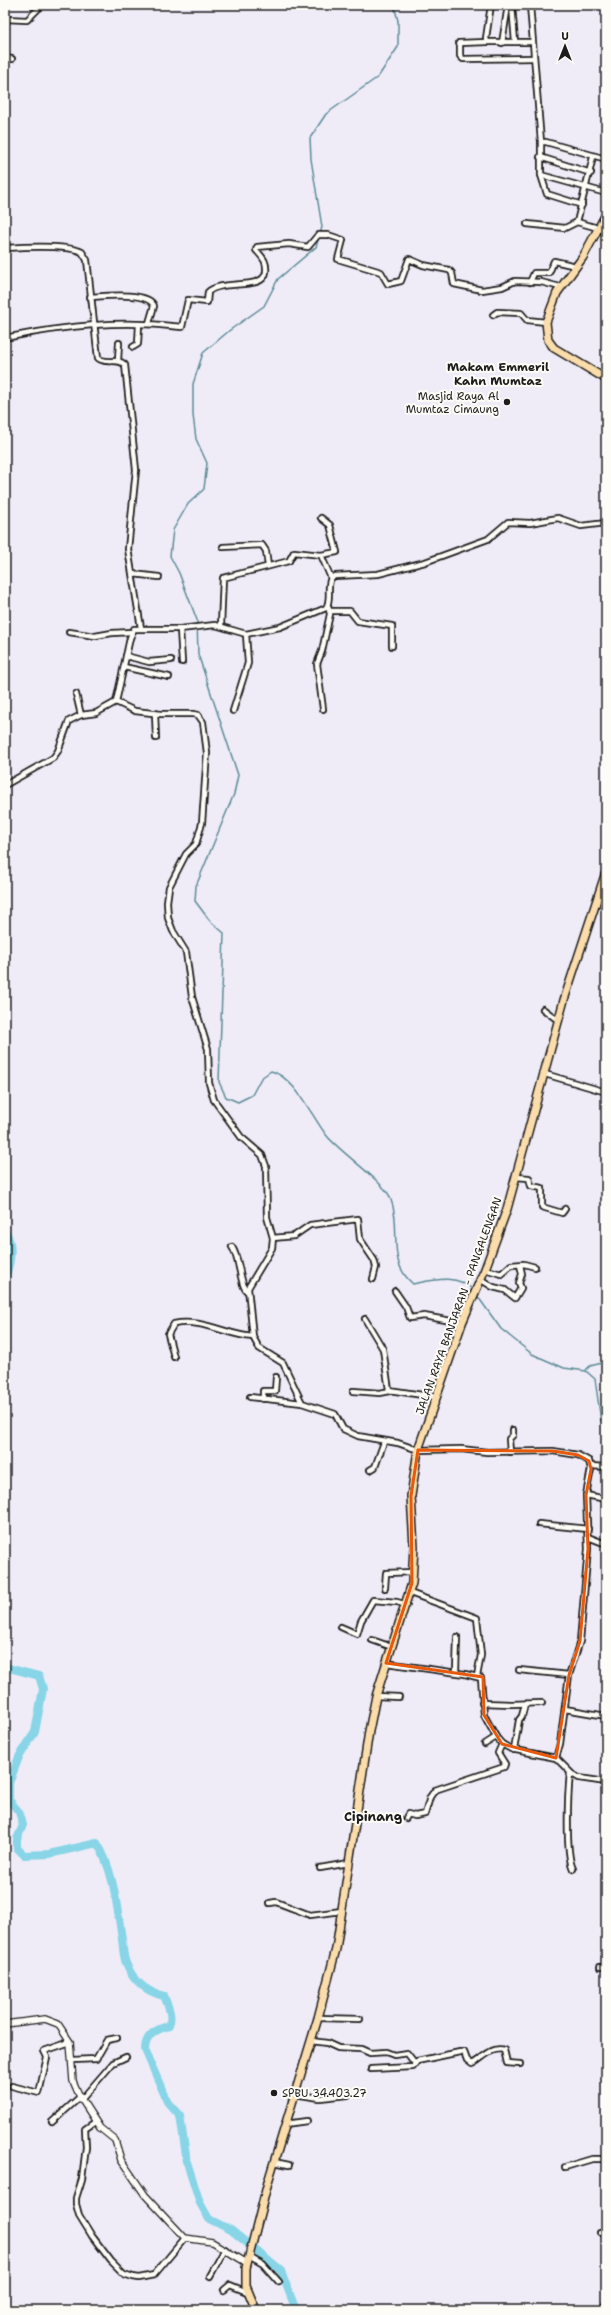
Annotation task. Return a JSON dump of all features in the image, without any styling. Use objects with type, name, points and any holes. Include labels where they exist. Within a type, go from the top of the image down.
[{"type":"main road","points":[[606,214],[576,266],[560,287],[550,306],[546,322],[548,340],[554,348],[606,379]]},
{"type":"main road","name":"JALAN RAYA BANJARAN - PANGALENGAN","points":[[256,2310],[245,2280],[248,2258],[285,2124],[318,2018],[336,1949],[361,1773],[376,1696],[410,1593],[414,1547],[410,1496],[418,1450],[471,1298],[485,1269],[508,1208],[559,1021],[606,872]]},
{"type":"street","points":[[5,19],[27,20],[42,5]]},
{"type":"street","points":[[487,42],[486,38],[491,5]]},
{"type":"street","points":[[502,43],[508,5]]},
{"type":"street","points":[[512,5],[516,42]]},
{"type":"street","points":[[530,5],[541,142],[541,175],[548,194],[582,205]]},
{"type":"street","points":[[532,42],[459,43],[460,56],[463,59],[534,58]]},
{"type":"street","points":[[5,58],[12,59]]},
{"type":"street","points":[[541,142],[546,142],[606,160]]},
{"type":"street","points":[[540,157],[591,173]]},
{"type":"street","points":[[578,222],[591,173],[593,157]]},
{"type":"street","points":[[541,175],[587,189],[606,193]]},
{"type":"street","points":[[527,224],[565,228],[578,222],[598,228]]},
{"type":"street","points":[[10,336],[55,328],[93,324],[149,323],[182,327],[188,300],[207,302],[208,292],[214,287],[228,286],[232,283],[258,283],[262,280],[266,274],[266,263],[256,250],[257,247],[289,244],[308,247],[320,235],[343,241],[338,259],[381,272],[388,284],[401,281],[409,259],[423,265],[449,270],[452,273],[454,284],[460,287],[485,290],[502,287],[512,282],[530,282],[560,287]]},
{"type":"street","points":[[5,248],[42,248],[82,252],[87,260],[98,358],[103,361],[118,361],[125,365],[136,460],[128,549],[141,628]]},
{"type":"street","points":[[530,282],[534,273],[549,273],[554,262],[576,266]]},
{"type":"street","points":[[90,297],[114,295],[147,298],[152,301],[154,306],[149,323]]},
{"type":"street","points":[[494,315],[497,312],[521,313],[527,320],[546,322]]},
{"type":"street","points":[[133,348],[138,344],[139,324]]},
{"type":"street","points":[[118,361],[119,343]]},
{"type":"street","points":[[221,626],[223,590],[222,579],[291,560],[293,552],[321,555],[337,552],[330,525],[321,518]]},
{"type":"street","points":[[330,578],[378,574],[425,562],[488,539],[508,522],[530,523],[558,518],[581,526],[606,522]]},
{"type":"street","points":[[223,547],[262,545],[266,551],[268,566]]},
{"type":"street","points":[[321,555],[330,578],[329,609],[322,651],[317,664],[323,709]]},
{"type":"street","points":[[133,574],[159,577]]},
{"type":"street","points":[[70,632],[95,636],[132,632],[134,629],[141,628],[180,629],[221,626],[246,634],[280,627],[329,609],[350,611],[358,621],[392,626],[392,646]]},
{"type":"street","points":[[180,629],[182,662]]},
{"type":"street","points":[[5,784],[52,758],[58,751],[67,724],[81,715],[96,713],[116,702],[132,632]]},
{"type":"street","points":[[233,711],[248,663],[246,634]]},
{"type":"street","points":[[126,656],[149,662],[171,660]]},
{"type":"street","points":[[124,667],[170,677]]},
{"type":"street","points":[[76,694],[81,715]]},
{"type":"street","points":[[116,702],[135,711],[193,714],[201,718],[203,724],[207,769],[201,833],[196,844],[180,863],[169,886],[167,902],[168,918],[173,932],[186,952],[192,997],[208,1049],[209,1083],[214,1100],[241,1137],[262,1155],[265,1161],[268,1217],[273,1238],[272,1251],[250,1282],[248,1292],[253,1337],[258,1348],[283,1363],[302,1403]]},
{"type":"street","points":[[155,713],[156,738]]},
{"type":"street","points":[[543,1009],[559,1021]]},
{"type":"street","points":[[545,1074],[606,1092]]},
{"type":"street","points":[[516,1178],[529,1178],[531,1186],[542,1188],[542,1207],[562,1213],[565,1209]]},
{"type":"street","points":[[273,1238],[294,1236],[310,1225],[358,1219],[360,1239],[370,1251],[374,1260],[376,1268],[373,1279]]},
{"type":"street","points":[[232,1247],[240,1262],[244,1289],[248,1292]]},
{"type":"street","points":[[485,1269],[500,1274],[511,1265],[535,1267]]},
{"type":"street","points":[[480,1280],[493,1287],[505,1290],[515,1298],[521,1288],[518,1283],[522,1274],[520,1265]]},
{"type":"street","points":[[395,1291],[406,1307],[410,1318],[424,1316],[462,1323]]},
{"type":"street","points":[[365,1319],[383,1349],[390,1391]]},
{"type":"street","points":[[174,1358],[168,1334],[174,1324],[201,1324],[228,1333],[253,1337]]},
{"type":"street","points":[[263,1399],[264,1391],[275,1391],[276,1378]]},
{"type":"street","points":[[353,1391],[380,1393],[390,1391],[436,1397]]},
{"type":"street","points":[[250,1397],[302,1403],[335,1414],[343,1429],[358,1436],[384,1442],[398,1443],[418,1450],[570,1452],[585,1458],[591,1466],[586,1495],[588,1537],[580,1641],[569,1675],[565,1709],[556,1758]]},
{"type":"street","points":[[510,1452],[509,1439],[513,1435],[513,1430]]},
{"type":"street","points":[[370,1470],[375,1467],[384,1442]]},
{"type":"street","points":[[591,1466],[606,1466]]},
{"type":"street","points":[[586,1495],[606,1499]]},
{"type":"street","points":[[539,1524],[588,1529]]},
{"type":"street","points":[[588,1537],[606,1544]]},
{"type":"street","points":[[385,1588],[386,1573],[413,1572]]},
{"type":"street","points":[[410,1593],[438,1602],[477,1619],[481,1655],[476,1676]]},
{"type":"street","points":[[341,1627],[357,1634],[361,1621],[373,1600],[392,1601],[407,1605]]},
{"type":"street","points":[[456,1672],[457,1637]]},
{"type":"street","points":[[372,1640],[392,1647]]},
{"type":"street","points":[[386,1664],[456,1672],[476,1676],[483,1680],[482,1703],[487,1722],[502,1744],[514,1750],[556,1758],[570,1772],[579,1778],[606,1782]]},
{"type":"street","points":[[519,1670],[569,1675]]},
{"type":"street","points":[[376,1696],[399,1697]]},
{"type":"street","points":[[482,1703],[524,1704],[542,1702]]},
{"type":"street","points":[[514,1750],[519,1720],[522,1716],[524,1704]]},
{"type":"street","points":[[565,1709],[606,1716]]},
{"type":"street","points":[[485,1744],[496,1737]]},
{"type":"street","points":[[406,1818],[408,1814],[415,1816],[425,1814],[430,1797],[441,1787],[504,1767],[498,1753],[502,1744]]},
{"type":"street","points":[[570,1772],[567,1815],[570,1860],[573,1869]]},
{"type":"street","points":[[320,1868],[349,1863]]},
{"type":"street","points":[[270,1903],[276,1902],[310,1915],[342,1911]]},
{"type":"street","points":[[600,1967],[606,1967]]},
{"type":"street","points":[[318,2018],[360,2019]]},
{"type":"street","points":[[5,2024],[37,2019],[50,2020],[61,2028],[70,2042],[73,2081],[80,2099],[95,2122],[115,2140],[121,2160],[145,2195],[185,2238],[209,2241],[263,2264],[279,2282]]},
{"type":"street","points":[[72,2060],[96,2059],[107,2040],[117,2038]]},
{"type":"street","points":[[310,2041],[327,2044],[338,2048],[361,2049],[375,2054],[407,2053],[414,2062]]},
{"type":"street","points":[[12,2086],[39,2093],[47,2057],[44,2051],[70,2042]]},
{"type":"street","points":[[371,2069],[413,2066],[414,2062],[463,2052],[467,2060],[472,2064],[492,2051],[502,2049],[506,2062],[520,2064]]},
{"type":"street","points":[[52,2122],[80,2099],[112,2063],[126,2057]]},
{"type":"street","points":[[294,2094],[320,2098],[348,2095]]},
{"type":"street","points":[[285,2124],[307,2121]]},
{"type":"street","points":[[95,2122],[85,2128],[86,2147],[82,2179],[76,2198],[79,2215],[92,2236],[124,2274],[139,2278],[156,2274],[185,2238]]},
{"type":"street","points":[[565,2167],[592,2160],[606,2159]]},
{"type":"street","points":[[274,2162],[289,2165]]},
{"type":"street","points":[[600,2232],[606,2231]]},
{"type":"street","points":[[210,2276],[225,2249]]},
{"type":"street","points":[[224,2290],[230,2285],[244,2290],[250,2295]]},
{"type":"street","points":[[602,2310],[606,2303]]},
{"type":"highlighted area","points":[[418,1450],[553,1451],[578,1455],[589,1461],[591,1469],[586,1495],[588,1549],[580,1641],[569,1675],[556,1758],[502,1744],[484,1715],[483,1677],[386,1663],[412,1583],[411,1496]]},
{"type":"waterway","points":[[394,5],[398,21],[398,47],[378,77],[326,114],[310,138],[311,159],[322,227],[316,247],[278,279],[264,306],[230,330],[203,353],[193,384],[193,415],[196,439],[207,463],[204,489],[188,504],[173,530],[170,556],[179,573],[197,620],[198,654],[238,775],[234,794],[196,886],[195,901],[210,921],[224,933],[219,1082],[226,1097],[238,1102],[252,1095],[261,1078],[271,1071],[288,1081],[327,1136],[380,1184],[390,1197],[394,1209],[399,1265],[405,1275],[413,1284],[445,1279],[461,1282],[468,1285],[474,1291]]},
{"type":"waterway","points":[[5,1231],[11,1248],[9,1266],[5,1277]]},
{"type":"waterway","points":[[476,1294],[501,1329],[532,1354],[564,1368],[586,1371],[595,1379],[601,1421],[606,1422]]},
{"type":"waterway","points":[[586,1370],[590,1366],[606,1362]]},
{"type":"waterway","points":[[5,1667],[39,1676],[43,1689],[35,1732],[19,1757],[9,1783],[9,1800],[19,1812],[23,1825],[17,1839],[17,1848],[24,1855],[49,1854],[97,1843],[103,1854],[111,1877],[126,1963],[136,1980],[151,1992],[164,1996],[170,2011],[169,2026],[152,2034],[145,2045],[145,2050],[168,2103],[180,2116],[187,2162],[200,2203],[209,2219],[231,2230],[281,2271],[296,2310]]},
{"type":"place","name":"Masjid Raya Al Mumtaz Cimaung","points":[[507,402]]},
{"type":"place","name":"SPBU 34.403.27","points":[[274,2093]]},
{"type":"district","name":"Makam Emmeril Kahn Mumtaz","points":[[498,374]]},
{"type":"district","name":"Cipinang","points":[[373,1816]]}]
